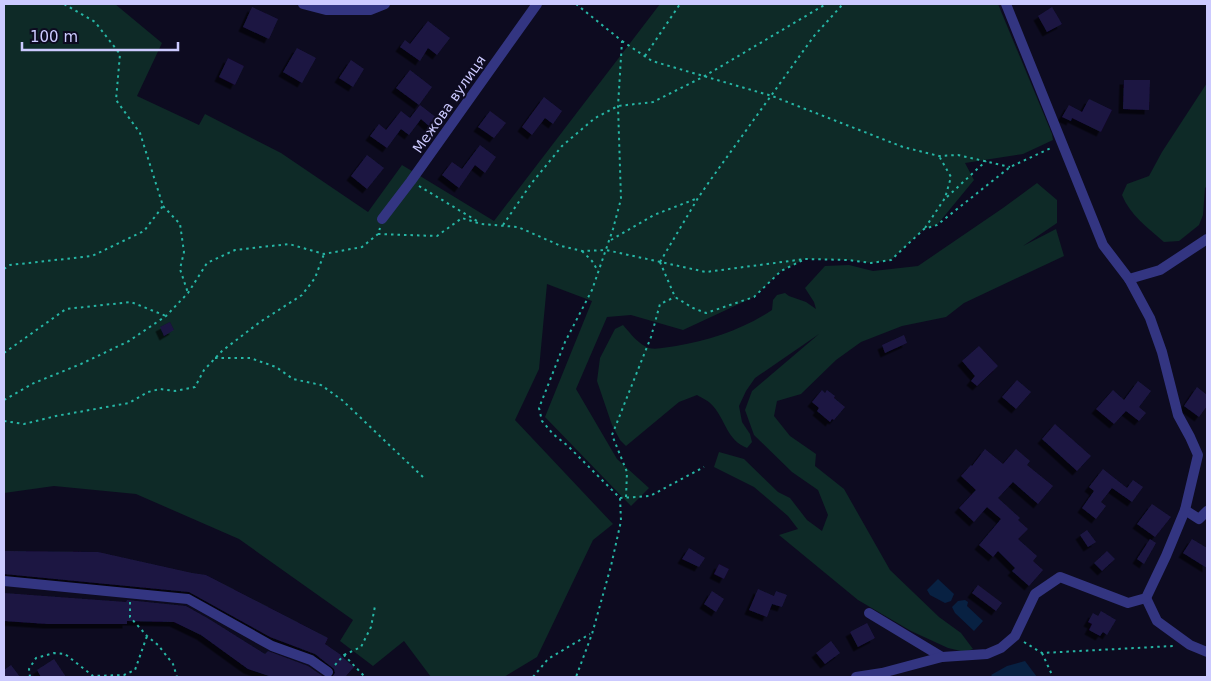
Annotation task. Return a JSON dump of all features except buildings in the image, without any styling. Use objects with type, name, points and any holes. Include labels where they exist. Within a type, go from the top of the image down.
[{"type":"street","points":[[303,4],[326,10],[370,10],[385,4]]},
{"type":"street","name":"Межова вулиця","points":[[382,219],[412,182],[537,4]]},
{"type":"street","points":[[856,677],[883,675],[942,657],[987,654],[1002,648],[1015,636],[1035,594],[1060,577],[1128,603],[1146,598],[1185,510],[1198,455],[1178,415],[1162,352],[1150,318],[1129,279],[1104,245],[1006,4]]},
{"type":"street","points":[[1129,279],[1160,270],[1207,239]]},
{"type":"street","points":[[1185,510],[1199,519],[1207,511]]},
{"type":"street","points":[[4,581],[188,599],[272,646],[311,660],[328,672]]},
{"type":"street","points":[[1146,598],[1157,621],[1190,645],[1207,652]]},
{"type":"street","points":[[869,613],[942,657]]},
{"type":"path","points":[[64,4],[95,22],[120,54],[116,100],[140,132],[163,206],[180,224],[184,252],[180,269],[188,292]]},
{"type":"path","points":[[576,4],[622,41],[652,61],[772,96],[903,147],[939,156],[958,155],[1010,167]]},
{"type":"path","points":[[645,56],[680,4]]},
{"type":"path","points":[[503,225],[531,184],[562,146],[595,118],[618,106],[653,102],[703,77],[826,4]]},
{"type":"path","points":[[660,262],[698,198],[814,36],[843,4]]},
{"type":"path","points":[[576,677],[592,634],[611,566],[621,521],[620,498],[568,446],[553,434],[542,421],[539,408],[565,342],[592,290],[621,199],[618,106],[622,41]]},
{"type":"path","points":[[924,229],[938,226],[1010,167],[1062,142]]},
{"type":"path","points":[[939,156],[951,177],[945,198]]},
{"type":"path","points":[[4,400],[34,383],[81,364],[129,340],[166,316],[188,292],[207,263],[235,250],[288,244],[324,254],[362,247],[378,234],[437,236],[462,218],[481,224],[518,227],[561,246],[582,251],[606,250],[706,272],[805,259],[848,260],[871,263],[891,260],[924,229],[945,198],[986,161]]},
{"type":"path","points":[[412,182],[481,224]]},
{"type":"path","points":[[609,241],[654,215],[698,198]]},
{"type":"path","points":[[4,269],[10,265],[92,256],[144,231],[163,206]]},
{"type":"path","points":[[582,251],[592,261],[598,272]]},
{"type":"path","points":[[4,422],[24,424],[56,416],[129,403],[148,392],[160,389],[175,391],[195,387],[204,370],[215,358],[260,322],[302,295],[315,278],[324,254]]},
{"type":"path","points":[[660,262],[675,297],[693,308],[706,313],[754,297],[782,271],[805,259]]},
{"type":"path","points":[[626,498],[627,472],[612,435],[650,337],[660,304],[675,297]]},
{"type":"path","points":[[4,353],[66,309],[131,302],[166,316]]},
{"type":"path","points":[[215,358],[250,358],[276,367],[293,379],[321,385],[342,400],[425,478]]},
{"type":"path","points":[[620,498],[650,496],[704,467]]},
{"type":"path","points":[[130,593],[130,617],[174,664],[177,677]]},
{"type":"path","points":[[328,672],[344,655],[361,647],[371,626],[375,606]]},
{"type":"path","points":[[533,677],[548,659],[592,634]]},
{"type":"path","points":[[30,677],[29,669],[36,658],[54,653],[65,654],[93,676],[124,675],[135,670],[147,636]]},
{"type":"path","points":[[1015,636],[1042,653],[1053,677]]},
{"type":"path","points":[[1042,653],[1190,645]]},
{"type":"path","points":[[344,655],[365,677]]},
{"type":"green space","points":[[4,4],[115,4],[162,43],[137,96],[199,125],[205,114],[281,153],[368,212],[402,165],[494,221],[660,4],[998,4],[1053,140],[1023,154],[965,163],[974,180],[937,225],[924,229],[891,260],[871,263],[848,260],[805,259],[781,271],[754,297],[683,330],[631,315],[607,317],[576,389],[617,459],[649,488],[631,506],[545,417],[592,301],[547,284],[539,369],[515,420],[613,524],[593,540],[537,657],[504,677],[431,677],[404,641],[373,666],[340,641],[353,620],[239,539],[136,494],[54,486],[4,493]]},
{"type":"green space","points":[[1207,83],[1207,186],[1205,188],[1203,215],[1199,225],[1179,241],[1164,242],[1135,215],[1122,195],[1127,184],[1149,176],[1162,152]]},
{"type":"green space","points":[[1037,183],[1057,200],[1057,223],[1023,246],[1056,229],[1064,256],[964,303],[946,317],[902,326],[861,342],[836,360],[801,394],[777,401],[774,416],[790,436],[816,454],[815,466],[844,489],[890,570],[939,617],[961,633],[973,649],[965,652],[948,648],[911,631],[858,600],[779,535],[798,529],[788,516],[754,487],[714,467],[719,452],[744,459],[778,492],[790,498],[807,520],[822,531],[828,515],[818,490],[792,472],[754,435],[745,410],[752,391],[819,334],[755,378],[746,391],[739,406],[742,422],[750,434],[752,442],[747,448],[735,440],[711,404],[697,395],[679,402],[626,446],[620,440],[612,425],[597,381],[600,358],[615,329],[623,325],[641,344],[652,349],[659,349],[701,341],[737,329],[772,310],[773,300],[777,295],[785,293],[806,302],[816,309],[805,288],[825,266],[849,265],[873,271],[918,266]]},
{"type":"water","points":[[938,579],[954,594],[951,601],[945,603],[930,595],[927,590]]},
{"type":"water","points":[[965,600],[968,602],[967,606],[983,621],[974,631],[955,613],[952,607],[958,601]]},
{"type":"water","points":[[1025,661],[1037,677],[993,677],[991,675],[1007,666]]}]
